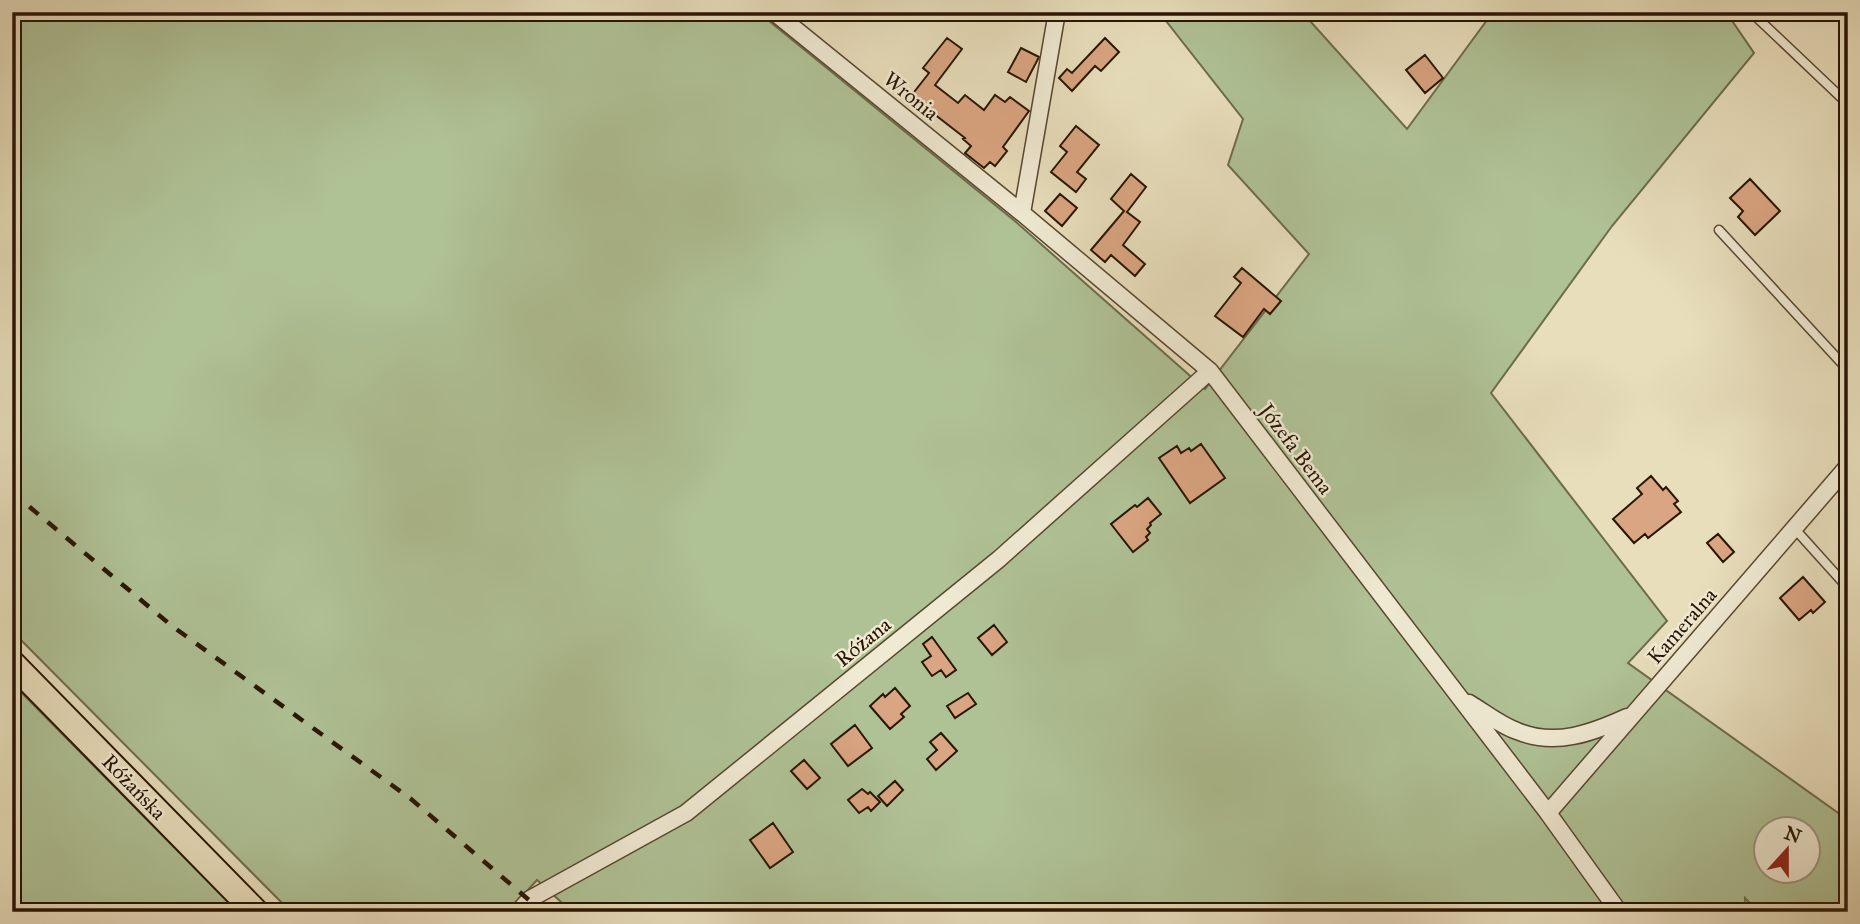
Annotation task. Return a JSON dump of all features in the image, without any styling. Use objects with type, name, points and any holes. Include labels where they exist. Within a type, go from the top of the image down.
[{"type":"main road","name":"Różańska","points":[[12,663],[256,912]]},
{"type":"street","name":"Wronia","points":[[774,12],[1022,213]]},
{"type":"street","points":[[1022,213],[1051,14]]},
{"type":"street","name":"Józefa Bema","points":[[1022,213],[1210,371],[1548,813],[1619,912]]},
{"type":"street","name":"Różana","points":[[518,912],[530,900],[686,813],[999,559],[1210,371]]},
{"type":"street","name":"Kameralna","points":[[1548,813],[1848,466]]},
{"type":"street","points":[[1460,698],[1517,732],[1551,739],[1586,734],[1633,715]]},
{"type":"lane","points":[[1751,12],[1848,104]]},
{"type":"lane","points":[[1719,229],[1848,370]]},
{"type":"lane","points":[[1794,528],[1848,588]]},
{"type":"path","points":[[1008,12],[1034,20],[1051,14]]},
{"type":"green space","points":[[12,12],[758,12],[1016,222],[1205,389],[1309,254],[1228,165],[1243,119],[1159,12],[1302,12],[1407,129],[1493,12],[1726,12],[1754,53],[1612,226],[1491,393],[1667,621],[1628,663],[1848,820],[1848,912],[1759,912],[1745,898],[1746,912],[572,912],[537,880],[508,912],[291,912],[12,631]]},
{"type":"green space","points":[[12,683],[238,912],[12,912]]},
{"type":"building","points":[[947,38],[962,49],[935,85],[958,103],[965,95],[984,110],[995,95],[1005,102],[1010,97],[1029,111],[1003,147],[1007,151],[995,166],[990,162],[984,168],[965,153],[971,146],[963,139],[965,138],[911,96],[929,73],[923,68]]},
{"type":"building","points":[[1105,38],[1119,52],[1101,71],[1095,66],[1072,91],[1059,78],[1067,69],[1072,73]]},
{"type":"building","points":[[1021,48],[1039,57],[1026,82],[1008,72]]},
{"type":"building","points":[[1425,55],[1443,78],[1425,93],[1406,70]]},
{"type":"building","points":[[1076,126],[1099,145],[1077,172],[1086,179],[1076,192],[1051,172],[1067,152],[1060,146]]},
{"type":"building","points":[[1131,174],[1146,187],[1127,212],[1140,222],[1123,245],[1145,264],[1135,276],[1111,255],[1105,262],[1091,250],[1124,211],[1111,199]]},
{"type":"building","points":[[1750,179],[1780,211],[1755,235],[1738,217],[1743,211],[1730,198]]},
{"type":"building","points":[[1060,194],[1077,208],[1062,226],[1045,211]]},
{"type":"building","points":[[1242,268],[1281,301],[1270,314],[1264,309],[1243,337],[1215,316],[1241,283],[1234,277]]},
{"type":"building","points":[[1201,444],[1225,478],[1190,503],[1159,458],[1177,446],[1181,453],[1189,448],[1191,451]]},
{"type":"building","points":[[1651,476],[1663,490],[1666,487],[1678,501],[1674,504],[1681,512],[1648,538],[1645,534],[1634,543],[1613,519],[1642,494],[1637,488]]},
{"type":"building","points":[[1148,498],[1161,514],[1147,529],[1150,533],[1146,537],[1148,540],[1133,552],[1111,524]]},
{"type":"building","points":[[1718,534],[1734,552],[1723,562],[1707,543]]},
{"type":"building","points":[[1803,577],[1825,602],[1813,613],[1811,610],[1799,620],[1780,598]]},
{"type":"building","points":[[994,625],[1007,642],[992,655],[978,638]]},
{"type":"building","points":[[932,637],[956,670],[946,677],[941,670],[932,676],[922,662],[931,656],[923,644]]},
{"type":"building","points":[[895,688],[910,706],[901,714],[904,717],[890,729],[870,706],[883,694],[885,697]]},
{"type":"building","points":[[968,693],[976,704],[955,718],[947,706]]},
{"type":"building","points":[[855,725],[872,748],[848,766],[831,744]]},
{"type":"building","points":[[941,733],[957,751],[936,770],[927,759],[937,750],[930,742]]},
{"type":"building","points":[[804,760],[820,778],[807,789],[791,771]]},
{"type":"building","points":[[895,781],[903,790],[887,806],[878,796]]},
{"type":"building","points":[[862,789],[868,794],[870,792],[880,802],[871,811],[868,807],[859,813],[848,800]]},
{"type":"building","points":[[773,823],[793,852],[770,868],[750,840]]},
{"type":"railway","points":[[12,490],[172,626],[411,799],[543,912]]}]
